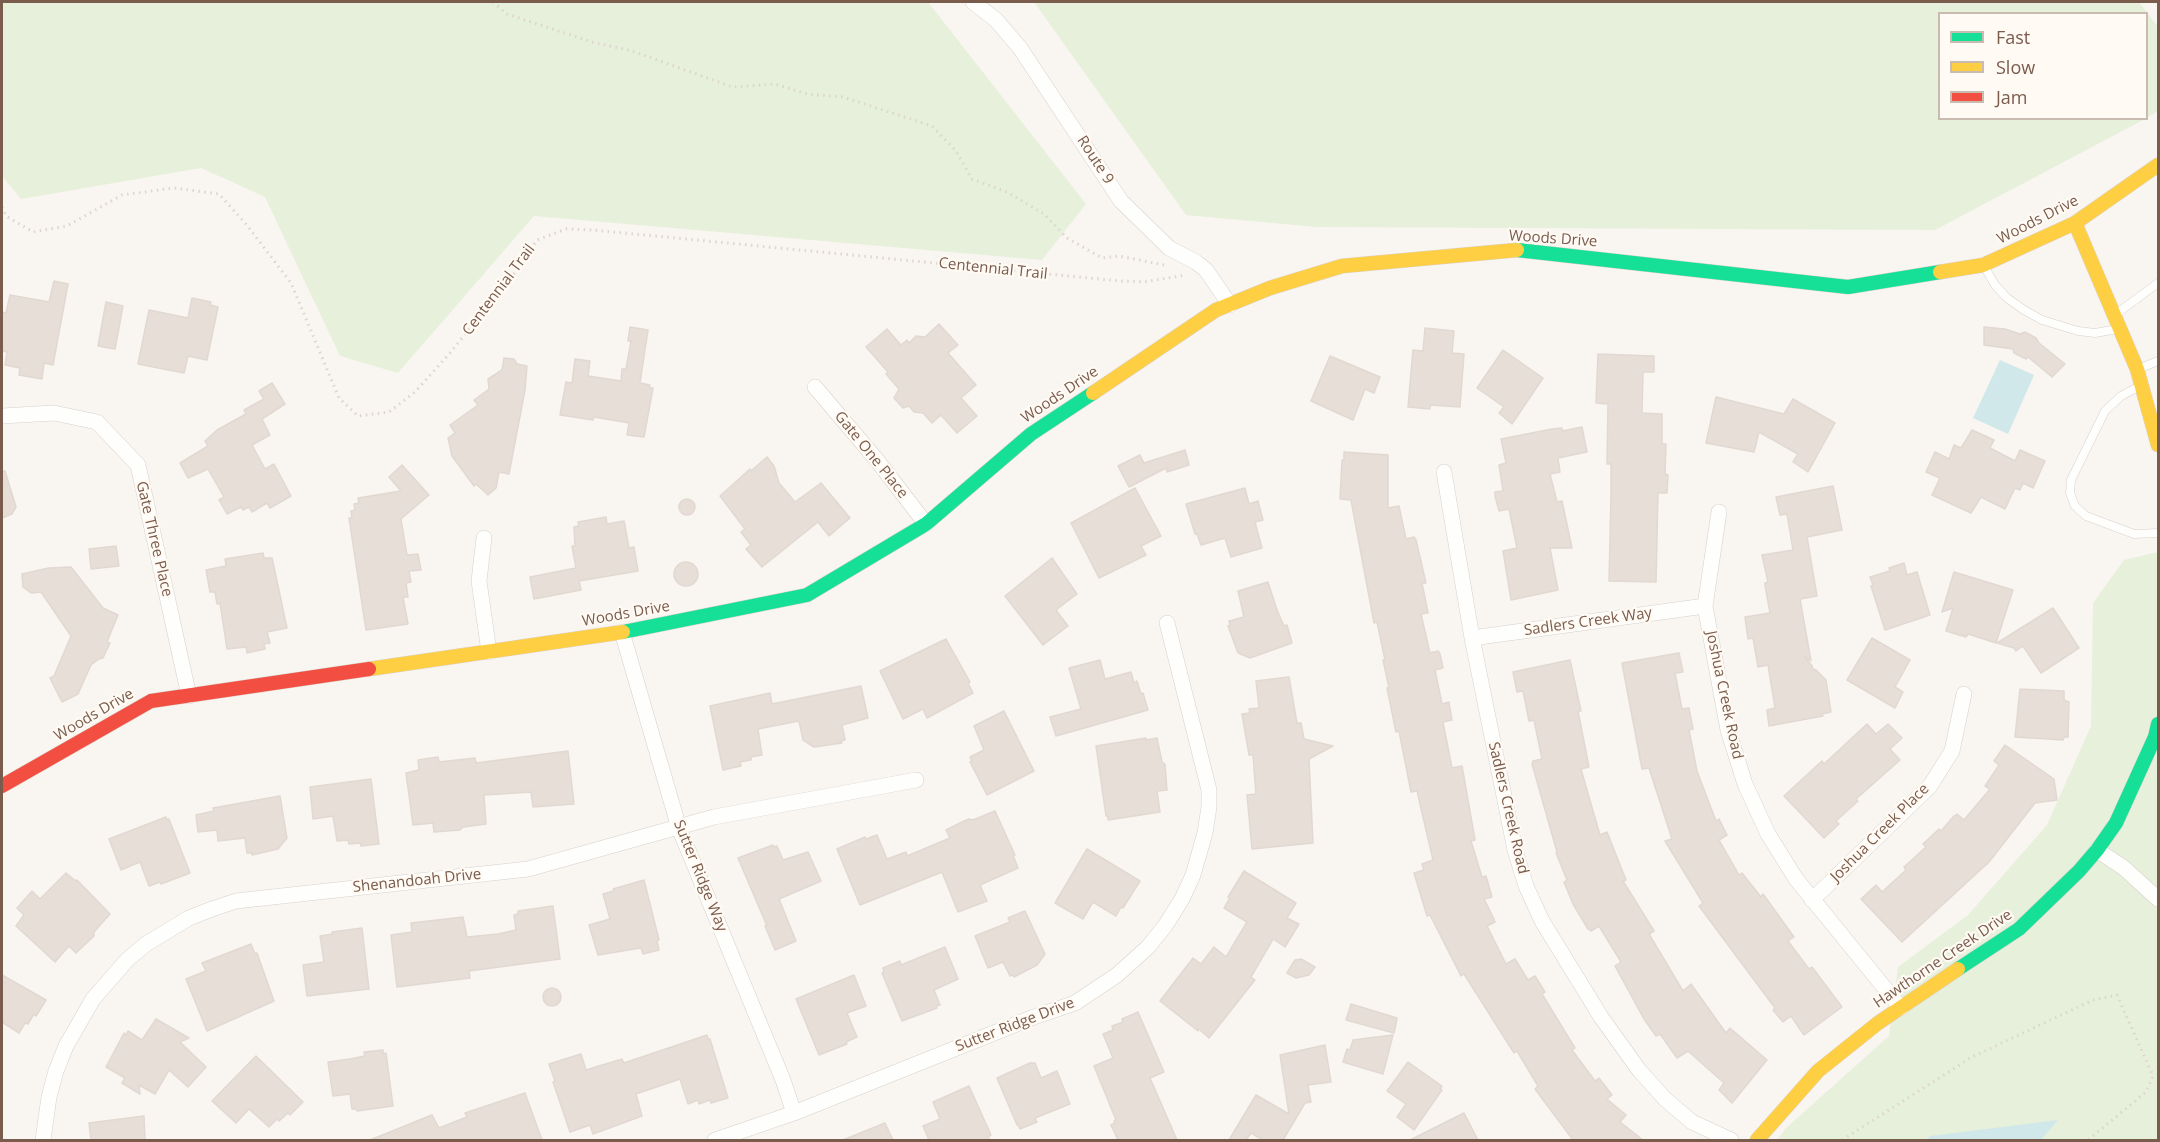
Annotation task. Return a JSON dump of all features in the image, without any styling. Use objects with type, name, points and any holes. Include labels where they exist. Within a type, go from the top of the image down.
[{"type":"street","name":"Route 9","points":[[973,2],[996,21],[1020,48],[1121,201],[1169,248],[1206,270],[1230,305]]},
{"type":"street","name":"Woods Drive","points":[[2,786],[151,701],[622,632],[807,595],[926,524],[1031,434],[1216,310],[1270,288],[1342,266],[1521,250],[1848,287],[1983,265],[2075,223],[2158,165]]},
{"type":"street","points":[[2075,223],[2137,369],[2158,445]]},
{"type":"street","name":"Gate One Place","points":[[815,387],[876,459],[926,524]]},
{"type":"street","name":"Gate Three Place","points":[[2,416],[54,412],[97,422],[138,465],[189,696]]},
{"type":"street","name":"Sadlers Creek Road","points":[[1444,472],[1472,638],[1515,850],[1526,886],[1542,921],[1601,1017],[1639,1070],[1665,1099],[1692,1122],[1731,1140]]},
{"type":"street","name":"Joshua Creek Road","points":[[1719,513],[1705,606],[1728,730],[1745,784],[1756,811],[1781,857],[1812,900],[1901,1008]]},
{"type":"street","points":[[484,538],[479,581],[489,652]]},
{"type":"street","name":"Sadlers Creek Way","points":[[1472,638],[1705,606]]},
{"type":"street","name":"Sutter Ridge Drive","points":[[715,1140],[794,1113],[1034,1017],[1075,1003],[1133,962],[1166,926],[1193,875],[1205,833],[1209,798],[1209,790],[1167,623]]},
{"type":"street","name":"Sutter Ridge Way","points":[[622,632],[679,828],[783,1080],[794,1113]]},
{"type":"street","name":"Joshua Creek Place","points":[[1812,900],[1930,786],[1952,751],[1964,694]]},
{"type":"street","name":"Hawthorne Creek Drive","points":[[1757,1140],[1818,1071],[1878,1023],[2019,929],[2079,871],[2116,823],[2155,737],[2158,724]]},
{"type":"street","name":"Shenandoah Drive","points":[[44,1140],[49,1097],[58,1065],[78,1022],[93,999],[109,978],[140,950],[167,930],[189,918],[236,901],[528,869],[714,817],[916,780]]},
{"type":"street","points":[[2097,850],[2124,868],[2158,899]]},
{"type":"lane","points":[[1983,265],[1995,285],[2007,298],[2043,320],[2078,331],[2095,333],[2120,329]]},
{"type":"lane","points":[[2114,315],[2158,283]]},
{"type":"lane","points":[[2137,369],[2158,361]]},
{"type":"lane","points":[[2142,385],[2121,396],[2105,411],[2071,480],[2070,493],[2075,506],[2086,516],[2134,534],[2158,532]]},
{"type":"path","points":[[494,2],[507,14],[595,43],[629,50],[734,87],[775,84],[807,94],[843,96],[932,126],[956,151],[972,179],[1007,192],[1044,214],[1067,238],[1102,258],[1119,256],[1171,266]]},
{"type":"path","name":"Centennial Trail","points":[[2,207],[6,216],[33,232],[67,226],[122,195],[174,188],[219,194],[246,224],[291,283],[339,398],[358,416],[390,412],[415,392],[511,278],[537,240],[566,229],[1120,281],[1144,282],[1187,274]]},
{"type":"path","points":[[1842,1140],[1971,1057],[2093,1000],[2117,995],[2153,1076],[2146,1092],[2088,1140]]},
{"type":"green space","points":[[2,2],[928,2],[1086,204],[1042,260],[534,216],[398,373],[340,356],[265,197],[201,168],[21,199],[2,176]]},
{"type":"green space","points":[[1034,2],[2139,2],[2147,12],[1938,12],[1938,120],[2143,120],[1935,230],[1316,227],[1186,215]]},
{"type":"green space","points":[[2148,14],[2158,27],[2158,111],[2148,117]]},
{"type":"green space","points":[[2158,552],[2158,1140],[1777,1140],[1785,1129],[1889,1036],[1898,967],[1968,915],[2047,825],[2091,726],[2093,603],[2124,560]]},
{"type":"water","points":[[2000,360],[2034,375],[2008,434],[1973,418]]},
{"type":"water","points":[[2058,1120],[2041,1140],[1926,1140],[1930,1136]]},
{"type":"building","points":[[54,281],[68,284],[53,365],[44,363],[42,379],[19,375],[20,368],[5,365],[7,352],[2,351],[2,312],[6,313],[10,295],[49,302]]},
{"type":"building","points":[[192,298],[211,302],[210,305],[218,307],[207,360],[188,356],[184,373],[138,364],[149,310],[188,318]]},
{"type":"building","points":[[106,302],[123,306],[115,349],[98,346]]},
{"type":"building","points":[[939,324],[958,345],[948,353],[976,385],[961,398],[977,416],[957,433],[941,415],[932,423],[923,413],[914,412],[909,406],[903,408],[894,398],[899,389],[886,374],[888,372],[866,347],[887,329],[901,345],[907,340],[909,343],[916,336],[925,337]]},
{"type":"building","points":[[630,327],[648,330],[640,383],[653,388],[644,437],[627,435],[629,423],[594,417],[593,420],[560,415],[566,382],[572,383],[575,359],[590,361],[588,376],[621,381],[622,369],[626,369],[631,341],[628,341]]},
{"type":"building","points":[[1984,327],[2005,329],[2020,334],[2025,332],[2036,338],[2065,364],[2052,377],[2028,357],[2026,359],[2014,353],[2013,349],[1984,345]]},
{"type":"building","points":[[1425,328],[1454,331],[1452,353],[1464,354],[1460,407],[1430,405],[1430,409],[1408,407],[1413,350],[1423,351]]},
{"type":"building","points":[[1503,350],[1543,378],[1512,424],[1499,413],[1504,407],[1477,388]]},
{"type":"building","points":[[1598,354],[1654,356],[1654,372],[1643,372],[1642,413],[1662,414],[1662,444],[1666,444],[1665,474],[1668,475],[1667,493],[1658,493],[1656,582],[1609,581],[1611,464],[1607,464],[1608,404],[1596,403]]},
{"type":"building","points":[[1330,356],[1380,377],[1374,393],[1365,389],[1353,420],[1311,401]]},
{"type":"building","points":[[504,358],[514,359],[517,364],[527,366],[525,390],[509,474],[499,472],[496,488],[488,495],[476,484],[474,486],[452,456],[448,438],[455,433],[450,425],[478,405],[474,400],[489,389],[488,379],[502,370]]},
{"type":"building","points":[[272,383],[285,404],[262,419],[270,435],[252,445],[265,469],[274,464],[291,496],[270,508],[267,503],[252,512],[249,507],[243,510],[241,507],[227,514],[219,500],[224,497],[208,469],[188,478],[180,463],[208,446],[205,441],[217,430],[246,414],[244,410],[264,399],[259,391]]},
{"type":"building","points":[[1716,397],[1784,414],[1793,399],[1835,423],[1808,472],[1793,462],[1798,454],[1759,432],[1754,452],[1706,443]]},
{"type":"building","points":[[1582,427],[1587,452],[1558,458],[1560,472],[1550,474],[1557,502],[1562,501],[1572,548],[1550,548],[1558,590],[1511,600],[1503,551],[1517,548],[1509,509],[1499,511],[1495,496],[1495,492],[1503,491],[1499,465],[1506,463],[1501,439],[1552,429],[1562,428],[1562,431]]},
{"type":"building","points":[[1972,430],[1994,440],[1990,448],[2015,461],[2020,450],[2045,461],[2033,488],[2023,483],[2020,490],[2015,488],[2005,509],[1981,497],[1971,513],[1932,495],[1940,478],[1926,472],[1935,452],[1949,459],[1954,445],[1961,448]]},
{"type":"building","points":[[1185,450],[1189,465],[1167,472],[1166,468],[1129,487],[1118,466],[1140,455],[1144,463]]},
{"type":"building","points":[[1344,452],[1388,455],[1388,508],[1399,506],[1406,539],[1414,537],[1416,540],[1426,583],[1422,583],[1428,613],[1421,614],[1430,653],[1438,651],[1440,654],[1443,668],[1435,670],[1442,704],[1449,702],[1452,720],[1443,722],[1452,768],[1462,766],[1475,840],[1471,841],[1482,877],[1486,876],[1492,897],[1484,899],[1495,922],[1487,926],[1506,964],[1515,959],[1528,980],[1535,976],[1545,992],[1542,994],[1575,1048],[1572,1050],[1595,1081],[1599,1078],[1612,1095],[1607,1099],[1626,1115],[1620,1122],[1643,1140],[1573,1140],[1535,1089],[1538,1086],[1517,1051],[1514,1053],[1464,974],[1461,976],[1430,915],[1427,916],[1414,873],[1424,870],[1422,864],[1433,860],[1417,791],[1411,792],[1399,731],[1396,732],[1387,688],[1389,688],[1383,660],[1385,660],[1377,622],[1374,623],[1351,500],[1340,499]]},
{"type":"building","points":[[767,457],[774,466],[779,483],[795,502],[821,483],[850,518],[829,536],[818,522],[762,567],[746,549],[751,545],[741,532],[745,529],[720,496]]},
{"type":"building","points":[[402,465],[429,495],[401,519],[407,555],[418,554],[421,570],[409,571],[411,582],[406,583],[408,597],[403,597],[408,624],[366,630],[349,518],[352,518],[351,511],[355,510],[354,504],[359,503],[358,498],[401,491],[389,477]]},
{"type":"building","points":[[2,471],[5,471],[16,507],[12,514],[2,518]]},
{"type":"building","points":[[1833,486],[1842,530],[1807,537],[1817,596],[1800,599],[1811,661],[1804,656],[1813,669],[1826,680],[1831,712],[1822,714],[1823,716],[1769,726],[1767,710],[1775,708],[1768,665],[1758,667],[1753,638],[1748,639],[1745,617],[1770,613],[1765,585],[1768,582],[1762,555],[1793,550],[1787,514],[1780,515],[1776,497]]},
{"type":"building","points":[[1135,488],[1161,536],[1141,546],[1146,555],[1099,578],[1071,523]]},
{"type":"building","points":[[1245,488],[1249,504],[1258,501],[1263,520],[1255,522],[1262,548],[1231,557],[1225,538],[1201,545],[1195,534],[1186,504]]},
{"type":"building","points":[[684,499],[690,499],[695,507],[693,513],[684,515],[679,510],[679,504]]},
{"type":"building","points":[[606,517],[607,524],[624,521],[629,548],[634,547],[638,571],[579,581],[581,590],[534,599],[530,577],[576,568],[572,546],[575,546],[574,527],[579,526],[578,522]]},
{"type":"building","points":[[116,546],[119,566],[91,569],[89,549]]},
{"type":"building","points":[[263,553],[264,558],[272,558],[287,628],[267,632],[270,643],[264,644],[265,649],[247,653],[246,647],[227,649],[220,603],[217,604],[215,592],[210,592],[206,570],[226,566],[225,559]]},
{"type":"building","points":[[1052,558],[1077,594],[1056,610],[1068,626],[1043,645],[1005,596]]},
{"type":"building","points":[[686,562],[691,563],[697,569],[697,579],[691,585],[686,586],[681,585],[675,579],[674,574],[675,569],[681,563]]},
{"type":"building","points":[[1904,563],[1907,575],[1917,572],[1930,615],[1885,630],[1870,577],[1890,571],[1889,568]]},
{"type":"building","points":[[71,567],[103,608],[118,615],[103,658],[91,665],[78,694],[62,702],[50,678],[54,676],[71,636],[41,592],[31,593],[23,587],[22,574],[49,568]]},
{"type":"building","points":[[1954,572],[2013,590],[1996,643],[1968,634],[1966,637],[1946,631],[1953,608],[1942,612]]},
{"type":"building","points":[[1268,582],[1284,626],[1287,625],[1292,643],[1250,658],[1238,653],[1228,626],[1229,621],[1244,617],[1238,591]]},
{"type":"building","points":[[2053,608],[2079,648],[2041,673],[2023,646],[2016,651],[2014,648],[1997,643]]},
{"type":"building","points":[[1872,638],[1910,660],[1895,687],[1903,692],[1895,708],[1847,680]]},
{"type":"building","points":[[946,639],[970,682],[968,683],[973,693],[927,718],[923,709],[903,719],[880,671]]},
{"type":"building","points":[[1679,653],[1683,672],[1675,673],[1682,709],[1689,708],[1693,729],[1689,730],[1697,771],[1716,821],[1719,819],[1727,835],[1719,840],[1739,875],[1742,873],[1761,897],[1763,894],[1794,937],[1788,941],[1809,969],[1812,967],[1842,1007],[1804,1035],[1791,1016],[1783,1022],[1773,1010],[1775,1008],[1699,906],[1703,903],[1665,841],[1672,839],[1649,768],[1642,769],[1622,663]]},
{"type":"building","points":[[1100,660],[1105,679],[1131,672],[1134,683],[1137,681],[1141,694],[1143,693],[1148,710],[1056,736],[1050,717],[1081,709],[1069,668]]},
{"type":"building","points":[[1570,660],[1581,711],[1578,711],[1589,767],[1581,769],[1600,835],[1607,832],[1626,880],[1623,881],[1654,931],[1649,934],[1683,991],[1691,984],[1726,1033],[1730,1028],[1767,1060],[1732,1103],[1719,1090],[1724,1083],[1688,1051],[1677,1058],[1660,1034],[1656,1036],[1615,966],[1621,962],[1599,926],[1591,931],[1588,929],[1573,904],[1564,882],[1567,880],[1556,853],[1532,764],[1533,761],[1542,759],[1534,720],[1529,721],[1523,691],[1517,692],[1513,672]]},
{"type":"building","points":[[1289,677],[1297,723],[1301,723],[1304,739],[1333,746],[1309,759],[1313,843],[1252,849],[1247,795],[1256,794],[1253,755],[1249,755],[1242,714],[1250,713],[1249,709],[1259,708],[1256,681]]},
{"type":"building","points":[[861,686],[868,718],[842,725],[845,740],[841,741],[842,743],[814,747],[803,740],[799,721],[758,729],[762,755],[740,762],[741,766],[723,770],[710,706],[770,693],[772,704]]},
{"type":"building","points":[[2020,689],[2064,691],[2064,700],[2069,702],[2068,737],[2064,737],[2063,740],[2015,737]]},
{"type":"building","points":[[1004,711],[1034,771],[987,795],[970,762],[972,761],[970,757],[984,750],[974,726]]},
{"type":"building","points":[[1867,724],[1876,734],[1888,724],[1902,738],[1890,749],[1900,760],[1856,799],[1858,801],[1836,821],[1839,824],[1824,838],[1784,796],[1822,761],[1824,764]]},
{"type":"building","points":[[1146,738],[1146,740],[1157,738],[1162,762],[1165,764],[1167,790],[1157,791],[1160,812],[1108,820],[1096,746]]},
{"type":"building","points":[[2005,745],[2054,779],[2057,800],[2035,803],[1989,862],[1902,942],[1861,899],[1876,885],[1882,892],[1926,847],[1923,844],[1939,829],[1941,831],[1954,816],[1957,814],[1964,820],[1990,789],[1985,786],[1999,765],[1994,761]]},
{"type":"building","points":[[568,751],[574,804],[533,807],[531,792],[484,795],[486,824],[463,827],[460,830],[434,832],[433,823],[413,825],[406,773],[419,770],[418,760],[438,757],[439,762],[475,758],[476,763]]},
{"type":"building","points":[[371,779],[379,844],[361,846],[360,843],[349,844],[348,840],[337,841],[333,816],[313,819],[310,787]]},
{"type":"building","points":[[280,796],[287,838],[278,849],[252,855],[252,853],[247,853],[245,838],[218,841],[217,830],[198,832],[196,815],[214,811],[213,808]]},
{"type":"building","points":[[995,811],[1015,855],[1013,855],[1018,868],[980,885],[987,901],[958,912],[942,872],[860,905],[837,849],[865,837],[866,839],[877,835],[887,859],[906,852],[907,856],[950,838],[946,830],[969,819],[973,820]]},
{"type":"building","points":[[166,817],[167,820],[169,819],[190,873],[149,886],[140,862],[121,870],[109,839]]},
{"type":"building","points":[[773,845],[777,846],[783,860],[808,852],[821,881],[779,899],[796,941],[775,950],[738,858]]},
{"type":"building","points":[[1087,849],[1140,881],[1116,916],[1093,902],[1083,919],[1055,903]]},
{"type":"building","points":[[1244,871],[1296,903],[1287,918],[1299,924],[1285,947],[1273,939],[1251,977],[1255,980],[1209,1038],[1160,1001],[1193,958],[1201,964],[1214,947],[1226,957],[1247,922],[1224,908]]},
{"type":"building","points":[[66,873],[77,880],[110,914],[94,932],[94,936],[76,953],[69,946],[55,962],[16,926],[24,915],[17,908],[32,891],[40,899]]},
{"type":"building","points":[[644,880],[659,940],[657,941],[659,950],[643,954],[641,948],[598,955],[589,925],[610,919],[603,894]]},
{"type":"building","points":[[553,906],[560,959],[469,971],[470,978],[397,987],[391,935],[412,932],[411,923],[463,917],[467,937],[498,934],[516,930],[514,915],[518,914],[518,911]]},
{"type":"building","points":[[1025,911],[1045,954],[1037,965],[1014,977],[1010,976],[1003,962],[988,968],[975,936],[1010,922],[1008,918]]},
{"type":"building","points":[[362,928],[369,989],[307,996],[303,965],[324,962],[320,936]]},
{"type":"building","points":[[251,944],[255,954],[257,953],[274,1001],[207,1031],[186,979],[206,971],[202,963]]},
{"type":"building","points":[[945,947],[958,979],[934,990],[940,1005],[936,1006],[937,1008],[902,1021],[882,973],[883,968],[900,961],[901,965]]},
{"type":"building","points":[[1301,959],[1315,967],[1309,975],[1296,978],[1287,973],[1295,960]]},
{"type":"building","points":[[2,975],[46,1000],[36,1016],[34,1014],[19,1033],[2,1022]]},
{"type":"building","points":[[854,975],[866,1006],[847,1013],[857,1037],[846,1042],[847,1044],[819,1055],[796,999]]},
{"type":"building","points":[[552,988],[559,990],[561,997],[559,1004],[552,1006],[545,1004],[543,997],[545,990]]},
{"type":"building","points":[[1351,1004],[1397,1018],[1394,1033],[1346,1020]]},
{"type":"building","points":[[1138,1012],[1164,1072],[1150,1078],[1177,1140],[1118,1140],[1111,1125],[1116,1120],[1094,1066],[1113,1058],[1103,1034],[1113,1030],[1112,1026],[1123,1022],[1122,1019]]},
{"type":"building","points":[[156,1019],[189,1038],[180,1042],[206,1067],[188,1087],[169,1070],[155,1094],[139,1085],[140,1094],[122,1083],[125,1078],[106,1067],[124,1033],[126,1035],[128,1031],[142,1040]]},
{"type":"building","points":[[707,1035],[728,1098],[699,1104],[698,1100],[688,1104],[680,1079],[636,1094],[642,1116],[593,1134],[590,1125],[570,1132],[549,1064],[581,1054],[586,1070],[622,1059],[624,1063]]},
{"type":"building","points":[[1393,1035],[1383,1074],[1343,1062],[1353,1040]]},
{"type":"building","points":[[1325,1045],[1331,1082],[1308,1085],[1311,1102],[1305,1103],[1283,1140],[1263,1140],[1251,1133],[1246,1140],[1229,1140],[1256,1095],[1289,1114],[1280,1055]]},
{"type":"building","points":[[383,1050],[383,1054],[386,1053],[393,1106],[357,1111],[352,1109],[350,1094],[333,1096],[328,1062],[365,1056],[364,1052]]},
{"type":"building","points":[[256,1056],[303,1102],[290,1115],[288,1113],[279,1121],[277,1119],[269,1127],[249,1109],[236,1123],[212,1101]]},
{"type":"building","points":[[1408,1062],[1442,1086],[1440,1089],[1442,1090],[1414,1130],[1397,1117],[1406,1104],[1387,1091]]},
{"type":"building","points":[[1030,1063],[1035,1063],[1041,1078],[1057,1071],[1070,1104],[1035,1118],[1037,1122],[1020,1129],[997,1078]]},
{"type":"building","points":[[969,1086],[991,1135],[988,1137],[990,1140],[929,1140],[923,1126],[940,1119],[933,1102]]},
{"type":"building","points":[[525,1093],[542,1140],[370,1140],[432,1115],[439,1128],[467,1117],[465,1113]]},
{"type":"building","points":[[1464,1113],[1478,1140],[1410,1140]]},
{"type":"building","points":[[144,1116],[145,1140],[91,1140],[89,1123]]},
{"type":"building","points":[[885,1123],[893,1140],[843,1140]]},
{"type":"traffic: fast","points":[[1517,250],[1848,287],[1940,272]]},
{"type":"traffic: fast","points":[[623,632],[807,595],[926,524],[1031,434],[1093,393]]},
{"type":"traffic: fast","points":[[1958,969],[2019,929],[2079,871],[2097,850],[2116,823],[2155,737],[2158,724]]},
{"type":"traffic: slow","points":[[1940,272],[1983,265],[2075,223],[2158,165]]},
{"type":"traffic: slow","points":[[2075,223],[2137,369],[2158,445]]},
{"type":"traffic: slow","points":[[1093,393],[1216,310],[1270,288],[1342,266],[1517,250]]},
{"type":"traffic: slow","points":[[369,669],[623,632]]},
{"type":"traffic: slow","points":[[1757,1140],[1818,1071],[1878,1023],[1958,969]]},
{"type":"traffic: jam","points":[[2,786],[151,701],[369,669]]}]
